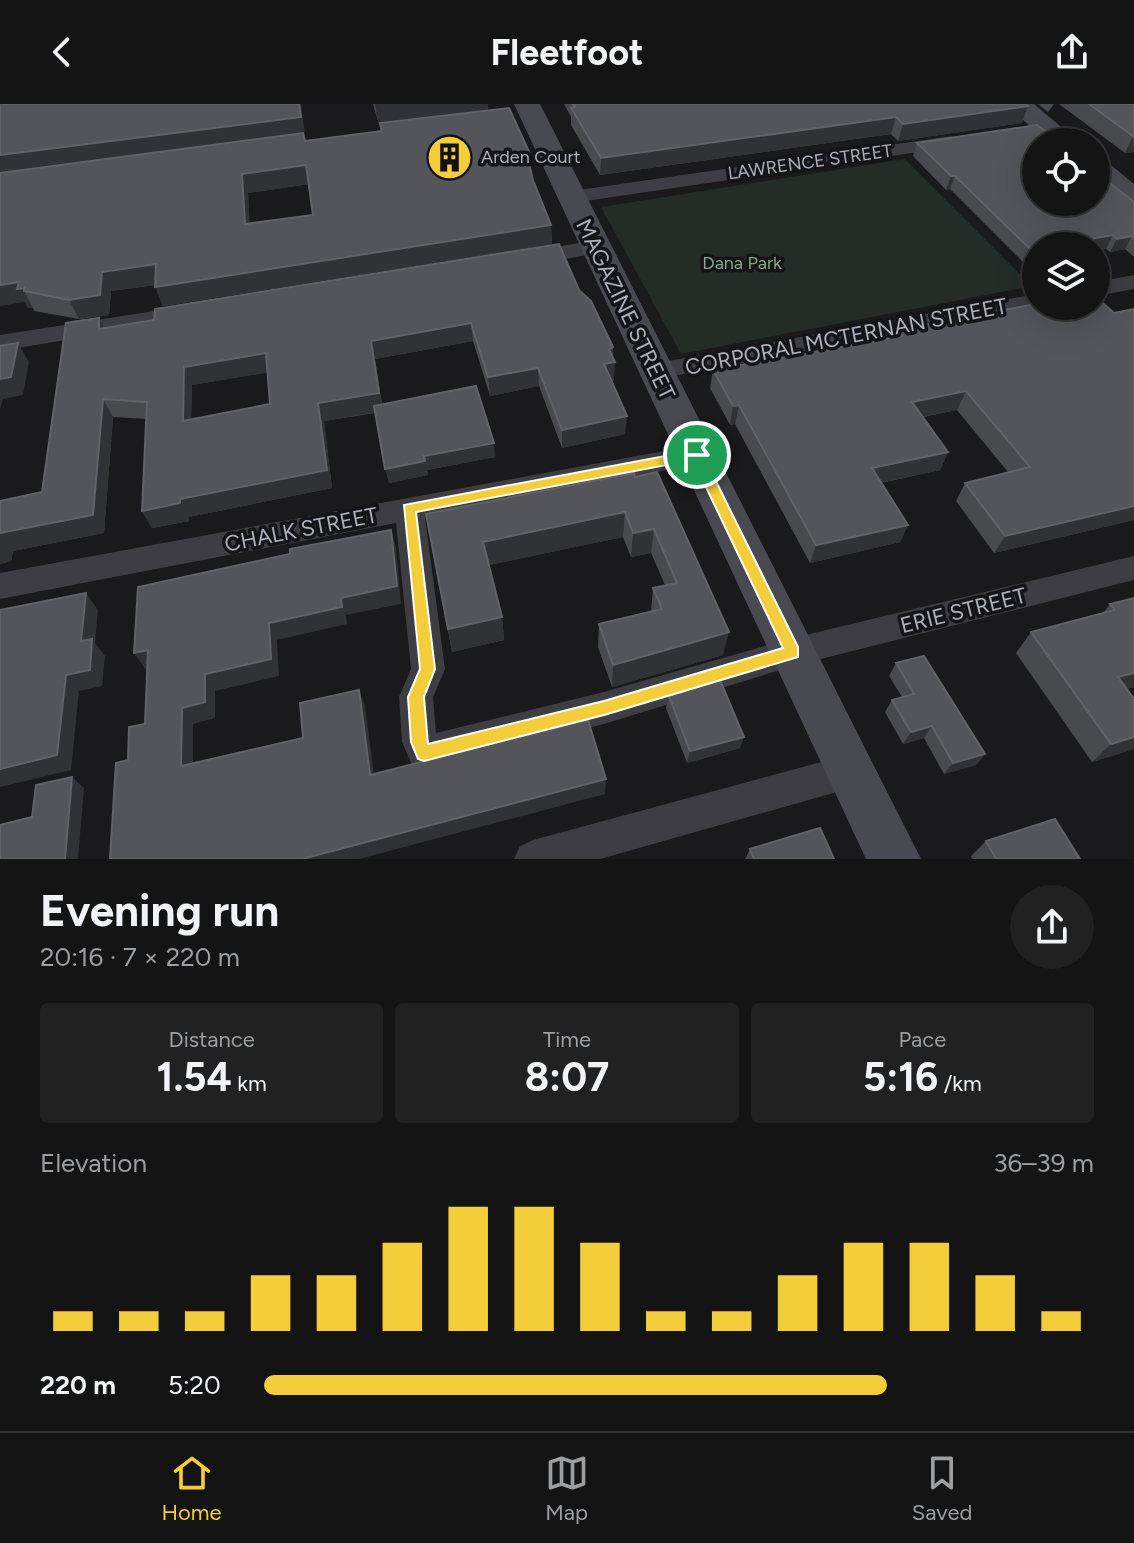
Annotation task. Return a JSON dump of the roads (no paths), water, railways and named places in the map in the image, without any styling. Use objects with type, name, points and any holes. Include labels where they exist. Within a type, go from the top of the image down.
[{"type":"street","points":[[1018,104],[1041,128]]},
{"type":"street","name":"MAGAZINE STREET","points":[[523,112],[572,197],[894,859]]},
{"type":"street","name":"LAWRENCE STREET","points":[[572,197],[967,140]]},
{"type":"street","points":[[497,263],[596,247]]},
{"type":"street","points":[[1110,286],[1134,282]]},
{"type":"street","name":"CORPORAL MCTERNAN STREET","points":[[657,371],[1022,304]]},
{"type":"street","points":[[0,343],[217,308]]},
{"type":"street","name":"CHALK STREET","points":[[0,586],[697,455]]},
{"type":"street","name":"ERIE STREET","points":[[409,508],[428,669],[416,697],[419,742],[424,753],[604,708],[793,652],[1134,568]]},
{"type":"street","points":[[533,859],[851,771]]},
{"type":"place","name":"Arden Court","points":[[450,157]]},
{"type":"park label","name":"Dana Park","points":[[742,263]]}]
